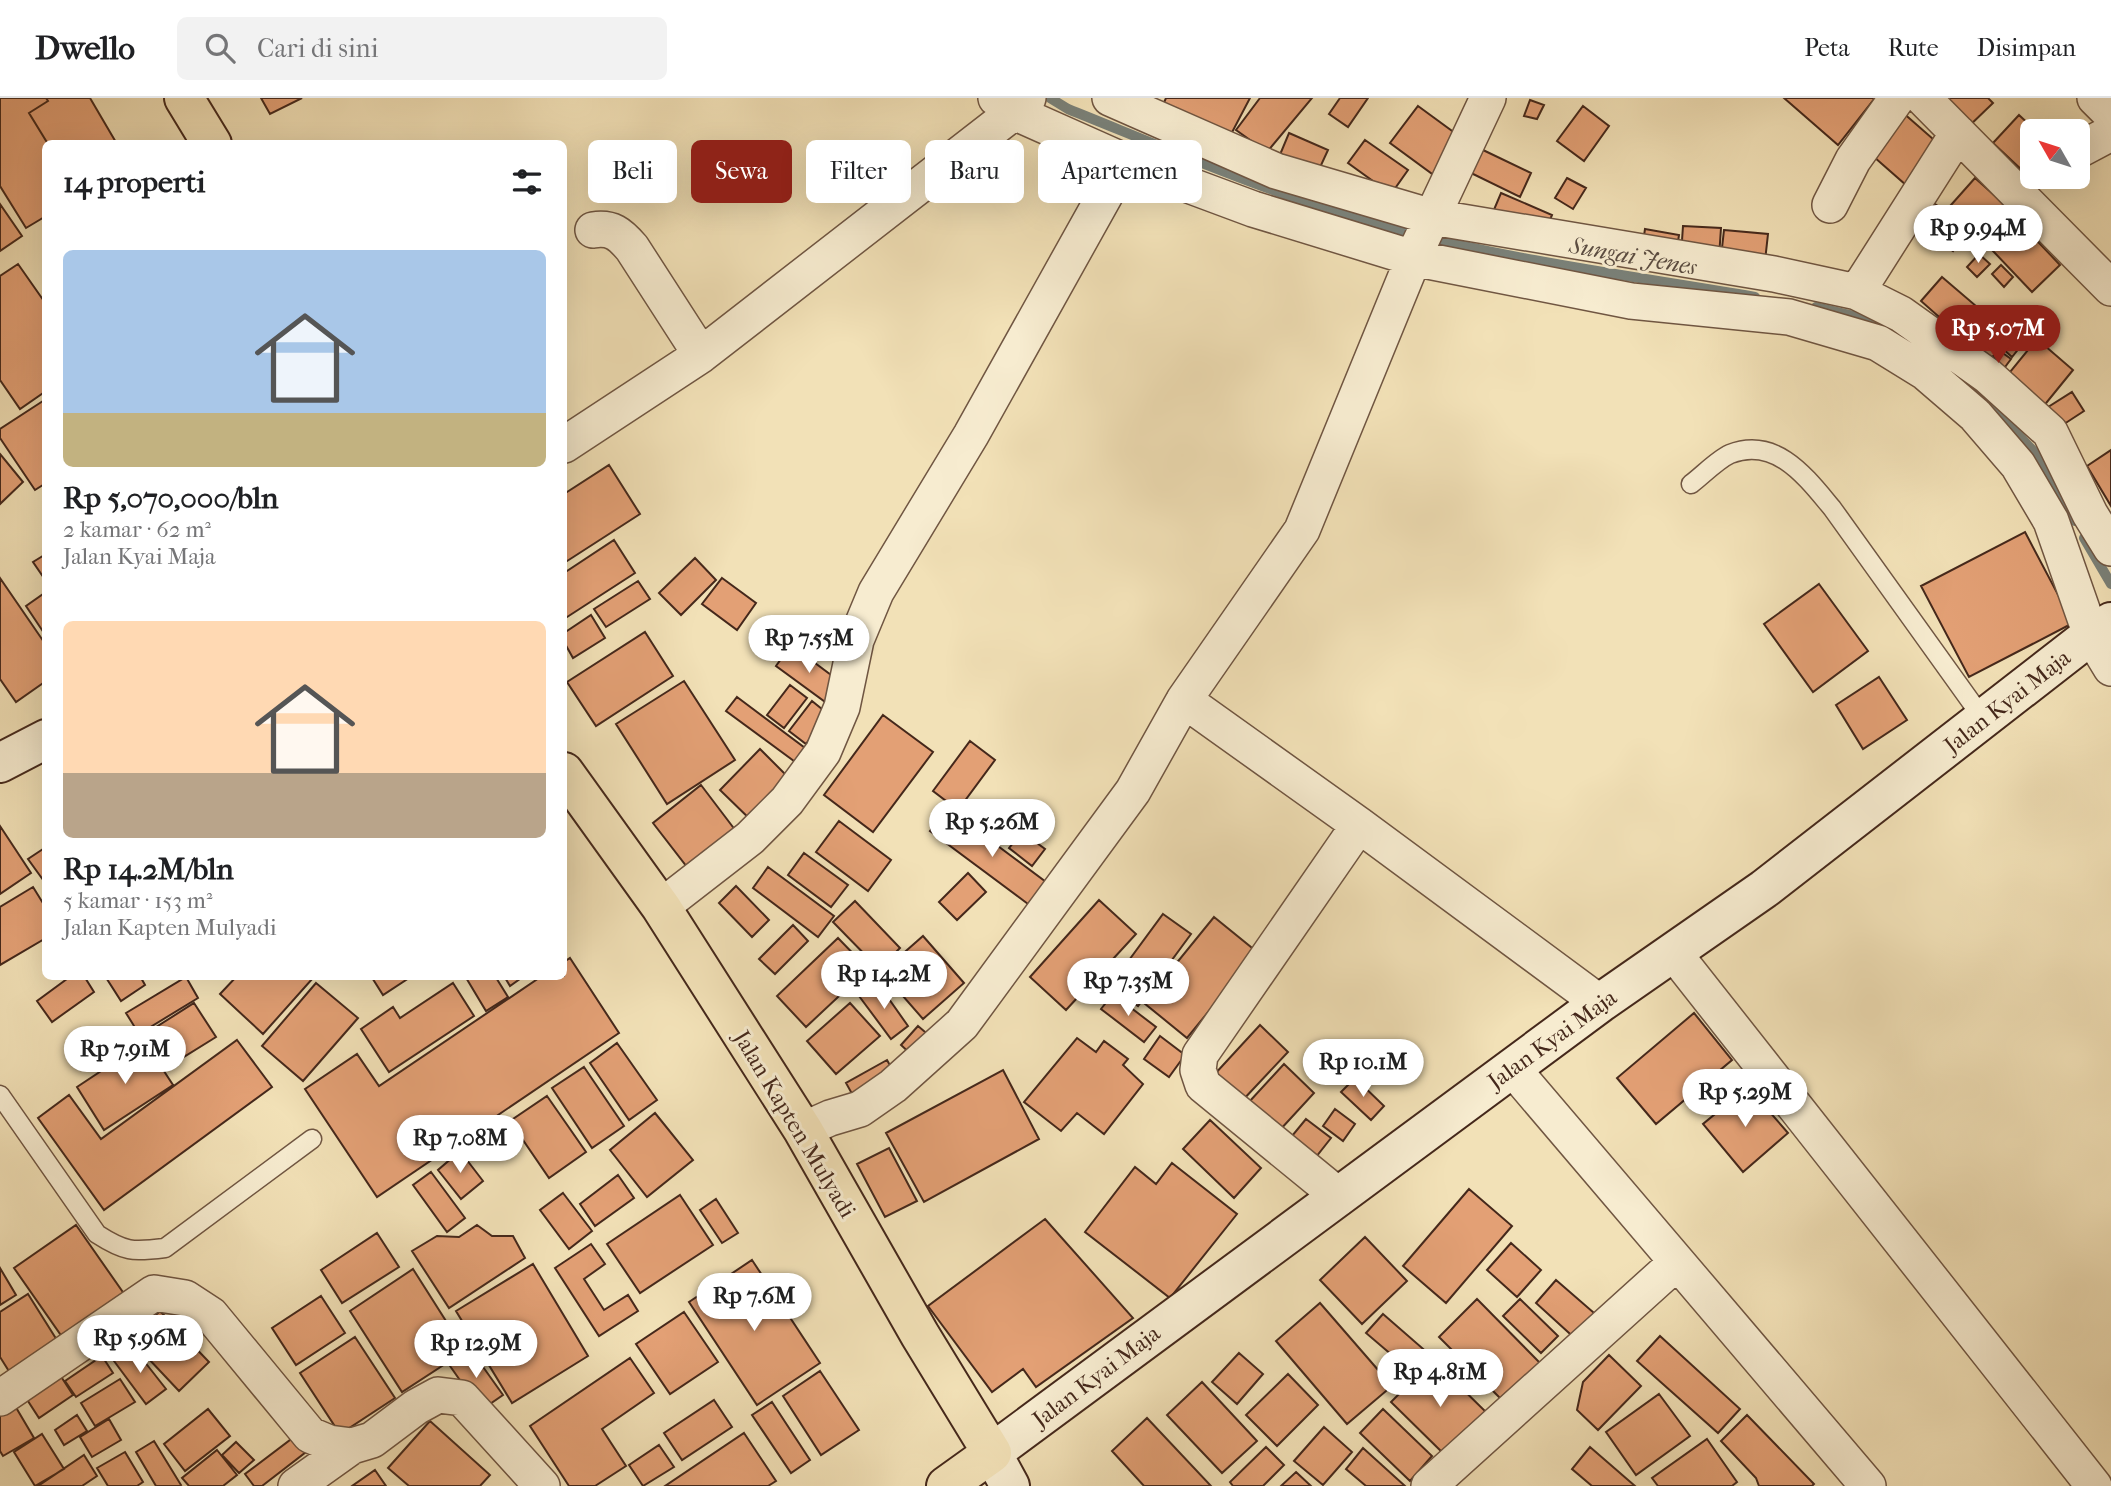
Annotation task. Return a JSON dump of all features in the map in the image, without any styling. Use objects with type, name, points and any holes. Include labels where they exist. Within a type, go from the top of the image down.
[{"type":"main road","points":[[184,98],[210,140]]},
{"type":"main road","name":"Jalan Kyai Maja","points":[[1001,1470],[1340,1197],[1600,1003],[1764,889],[2101,629]]},
{"type":"main road","points":[[0,762],[42,741]]},
{"type":"main road","name":"Jalan Kapten Mulyadi","points":[[567,776],[662,907],[803,1130],[1001,1470]]},
{"type":"main road","points":[[946,1486],[1001,1470]]},
{"type":"street","points":[[1110,98],[1422,237],[1631,301],[1789,317],[1878,343],[1925,372],[1975,415],[2018,465],[2051,521],[2101,629],[2111,668]]},
{"type":"street","points":[[803,1130],[860,1109],[893,1086],[962,1024],[1133,791],[1184,700],[1302,530],[1422,237],[1488,98]]},
{"type":"street","points":[[1830,205],[1853,160],[1897,98]]},
{"type":"street","points":[[1923,98],[1958,133],[2020,180]]},
{"type":"street","points":[[2095,98],[2111,114]]},
{"type":"street","points":[[567,442],[701,355],[1016,103],[1085,140]]},
{"type":"street","points":[[1857,292],[1958,133]]},
{"type":"street","points":[[2090,144],[2111,133]]},
{"type":"street","points":[[2028,189],[2111,288]]},
{"type":"street","points":[[1202,190],[1253,209],[1422,237],[1774,274],[1857,292],[1901,314],[1988,376],[2050,432],[2090,514],[2111,548]]},
{"type":"street","points":[[662,907],[750,838],[787,801],[823,752],[842,708],[856,640],[876,592],[971,435],[1101,203]]},
{"type":"street","points":[[593,230],[618,232],[632,248],[701,355]]},
{"type":"street","points":[[1184,700],[1600,1003]]},
{"type":"street","points":[[1340,1197],[1203,1085],[1198,1070],[1200,1055],[1359,825]]},
{"type":"street","points":[[1673,952],[2094,1486]]},
{"type":"street","points":[[1512,1068],[1868,1486]]},
{"type":"street","points":[[1434,1484],[1676,1263]]},
{"type":"street","points":[[0,1398],[154,1293],[185,1298],[211,1315],[310,1435],[329,1443],[352,1446]]},
{"type":"street","points":[[296,1486],[352,1446],[372,1440],[416,1407],[438,1395],[462,1398],[542,1486]]},
{"type":"lane","points":[[1691,484],[1730,454],[1762,449],[1784,458],[1809,481],[1832,508],[1984,719]]},
{"type":"lane","points":[[0,1095],[97,1234],[120,1249],[142,1251],[165,1248],[312,1139]]},
{"type":"building","points":[[0,98],[46,98],[48,101],[29,113],[46,140],[42,140],[42,218],[26,228],[0,186]]},
{"type":"building","points":[[46,98],[90,98],[115,140],[46,140],[29,113],[48,101]]},
{"type":"building","points":[[261,98],[302,98],[270,114]]},
{"type":"building","points":[[1166,98],[1250,98],[1228,140],[1162,107]]},
{"type":"building","points":[[1260,98],[1312,98],[1267,152],[1236,130]]},
{"type":"building","points":[[1340,98],[1368,98],[1348,127],[1329,114]]},
{"type":"building","points":[[1784,98],[1875,98],[1838,145]]},
{"type":"building","points":[[1935,98],[1988,98],[1993,103],[1965,130]]},
{"type":"building","points":[[1530,100],[1544,105],[1537,119],[1524,116]]},
{"type":"building","points":[[1418,106],[1463,139],[1435,176],[1390,143]]},
{"type":"building","points":[[1583,106],[1609,126],[1584,161],[1557,141]]},
{"type":"building","points":[[1901,111],[1941,146],[1906,185],[1866,150]]},
{"type":"building","points":[[2019,115],[2023,119],[2020,119],[2020,168],[1993,143]]},
{"type":"building","points":[[1289,133],[1328,150],[1317,174],[1279,157]]},
{"type":"building","points":[[1365,140],[1408,170],[1391,194],[1348,163]]},
{"type":"building","points":[[1483,150],[1531,173],[1520,197],[1471,173]]},
{"type":"building","points":[[1567,178],[1586,188],[1573,209],[1555,198]]},
{"type":"building","points":[[1975,178],[2012,211],[1989,239],[1951,205]]},
{"type":"building","points":[[1501,193],[1552,215],[1544,234],[1493,212]]},
{"type":"building","points":[[0,204],[22,236],[0,251]]},
{"type":"building","points":[[1935,204],[1969,228],[1953,251],[1919,227]]},
{"type":"building","points":[[1683,226],[1721,228],[1719,257],[1681,255]]},
{"type":"building","points":[[2023,226],[2060,265],[2032,292],[1993,251]]},
{"type":"building","points":[[1645,229],[1679,235],[1676,254],[1642,249]]},
{"type":"building","points":[[1724,230],[1768,234],[1765,261],[1721,257]]},
{"type":"building","points":[[1979,254],[1990,264],[1977,277],[1967,267]]},
{"type":"building","points":[[18,264],[42,298],[42,394],[20,409],[0,380],[0,276]]},
{"type":"building","points":[[2001,265],[2013,277],[2004,287],[1992,274]]},
{"type":"building","points":[[1942,277],[1976,306],[1955,331],[1921,301]]},
{"type":"building","points":[[1985,327],[2005,342],[1990,360],[1971,345]]},
{"type":"building","points":[[2018,329],[2028,337],[2012,357],[2002,348]]},
{"type":"building","points":[[2037,339],[2073,370],[2038,413],[2001,383]]},
{"type":"building","points":[[2000,351],[2011,359],[1996,379],[1985,371]]},
{"type":"building","points":[[2072,392],[2084,411],[2058,428],[2045,409]]},
{"type":"building","points":[[42,402],[42,486],[35,490],[0,438],[0,429]]},
{"type":"building","points":[[2111,450],[2111,506],[2087,466]]},
{"type":"building","points":[[0,454],[23,482],[0,504]]},
{"type":"building","points":[[609,465],[640,514],[567,561],[567,492]]},
{"type":"building","points":[[2025,532],[2073,623],[1969,677],[1921,586]]},
{"type":"building","points":[[614,540],[635,573],[567,617],[567,571]]},
{"type":"building","points":[[42,556],[42,575],[33,562]]},
{"type":"building","points":[[695,558],[716,580],[681,615],[659,593]]},
{"type":"building","points":[[0,578],[42,639],[42,684],[16,702],[0,679]]},
{"type":"building","points":[[722,578],[756,603],[737,630],[702,604]]},
{"type":"building","points":[[638,581],[650,599],[606,627],[594,609]]},
{"type":"building","points":[[1819,584],[1868,651],[1813,692],[1764,624]]},
{"type":"building","points":[[42,595],[42,630],[26,606]]},
{"type":"building","points":[[591,615],[605,638],[573,658],[567,647],[567,631]]},
{"type":"building","points":[[645,632],[673,676],[596,726],[567,682]]},
{"type":"building","points":[[791,645],[843,684],[828,704],[776,666]]},
{"type":"building","points":[[1879,677],[1907,720],[1863,749],[1836,705]]},
{"type":"building","points":[[684,681],[735,760],[667,804],[616,724]]},
{"type":"building","points":[[790,685],[807,698],[784,728],[767,715]]},
{"type":"building","points":[[737,697],[809,751],[798,764],[726,711]]},
{"type":"building","points":[[812,701],[828,714],[806,744],[789,731]]},
{"type":"building","points":[[883,715],[933,752],[873,832],[824,795]]},
{"type":"building","points":[[970,741],[995,760],[958,810],[933,791]]},
{"type":"building","points":[[760,749],[795,784],[755,824],[720,790]]},
{"type":"building","points":[[701,785],[742,839],[694,876],[653,823]]},
{"type":"building","points":[[947,808],[1054,888],[1036,910],[930,831]]},
{"type":"building","points":[[839,821],[891,860],[868,891],[816,852]]},
{"type":"building","points":[[0,826],[31,873],[0,894]]},
{"type":"building","points":[[1022,832],[1045,849],[1032,866],[1009,848]]},
{"type":"building","points":[[42,850],[42,878],[28,859]]},
{"type":"building","points":[[804,853],[848,885],[831,907],[788,875]]},
{"type":"building","points":[[768,867],[834,916],[818,937],[753,888]]},
{"type":"building","points":[[968,873],[986,892],[957,920],[939,902]]},
{"type":"building","points":[[736,886],[769,920],[752,937],[719,903]]},
{"type":"building","points":[[33,887],[42,902],[42,940],[0,965],[0,907]]},
{"type":"building","points":[[1099,900],[1136,934],[1066,1010],[1030,977]]},
{"type":"building","points":[[855,901],[900,948],[879,969],[833,922]]},
{"type":"building","points":[[1163,914],[1191,934],[1138,1006],[1110,986]]},
{"type":"building","points":[[1214,917],[1257,952],[1187,1038],[1144,1003]]},
{"type":"building","points":[[793,925],[808,941],[775,974],[759,959]]},
{"type":"building","points":[[923,936],[964,983],[923,1019],[882,972]]},
{"type":"building","points":[[838,938],[868,969],[806,1027],[777,996]]},
{"type":"building","points":[[570,958],[619,1033],[377,1197],[305,1089],[357,1054],[379,1086],[536,980],[567,980],[567,960]]},
{"type":"building","points":[[66,980],[86,980],[94,992],[52,1022],[37,1001]]},
{"type":"building","points":[[108,980],[142,980],[145,985],[121,1001]]},
{"type":"building","points":[[181,980],[188,980],[198,998],[139,1034],[126,1013]]},
{"type":"building","points":[[233,980],[311,980],[263,1034],[220,994]]},
{"type":"building","points":[[374,980],[406,980],[383,995]]},
{"type":"building","points":[[467,980],[497,980],[508,997],[486,1011]]},
{"type":"building","points":[[506,980],[518,980],[510,986]]},
{"type":"building","points":[[877,982],[908,1026],[891,1039],[859,996]]},
{"type":"building","points":[[316,983],[358,1018],[303,1081],[262,1046]]},
{"type":"building","points":[[453,983],[474,1016],[389,1072],[361,1029],[393,1007],[400,1018]]},
{"type":"building","points":[[1113,994],[1156,1027],[1144,1042],[1101,1009]]},
{"type":"building","points":[[194,1003],[216,1037],[174,1063],[153,1029]]},
{"type":"building","points":[[850,1003],[880,1036],[836,1074],[807,1041]]},
{"type":"building","points":[[1694,1013],[1732,1060],[1656,1124],[1617,1078]]},
{"type":"building","points":[[1260,1025],[1288,1052],[1241,1102],[1213,1076]]},
{"type":"building","points":[[918,1026],[931,1037],[914,1057],[901,1045]]},
{"type":"building","points":[[1160,1036],[1185,1055],[1169,1077],[1144,1059]]},
{"type":"building","points":[[1077,1038],[1096,1052],[1104,1041],[1128,1059],[1123,1065],[1143,1084],[1104,1134],[1077,1113],[1061,1131],[1024,1102]]},
{"type":"building","points":[[237,1040],[272,1087],[104,1210],[38,1118],[69,1095],[101,1139]]},
{"type":"building","points":[[145,1042],[173,1085],[104,1130],[77,1087]]},
{"type":"building","points":[[617,1043],[657,1100],[629,1120],[590,1063]]},
{"type":"building","points":[[887,1060],[897,1078],[856,1101],[846,1083]]},
{"type":"building","points":[[1284,1064],[1314,1093],[1279,1131],[1249,1102]]},
{"type":"building","points":[[584,1067],[624,1126],[592,1148],[552,1088]]},
{"type":"building","points":[[1003,1070],[1039,1139],[924,1202],[886,1133]]},
{"type":"building","points":[[1355,1078],[1384,1106],[1371,1120],[1341,1092]]},
{"type":"building","points":[[1748,1087],[1788,1133],[1743,1172],[1703,1124]]},
{"type":"building","points":[[547,1096],[586,1152],[549,1178],[510,1121]]},
{"type":"building","points":[[1335,1109],[1355,1124],[1343,1141],[1323,1126]]},
{"type":"building","points":[[655,1113],[693,1160],[647,1197],[610,1150]]},
{"type":"building","points":[[1306,1119],[1331,1138],[1312,1162],[1287,1142]]},
{"type":"building","points":[[1210,1120],[1261,1168],[1234,1198],[1183,1149]]},
{"type":"building","points":[[889,1148],[917,1201],[885,1217],[857,1164]]},
{"type":"building","points":[[460,1151],[483,1181],[461,1199],[438,1170]]},
{"type":"building","points":[[1172,1163],[1237,1214],[1170,1298],[1085,1232],[1135,1167],[1156,1184]]},
{"type":"building","points":[[431,1172],[465,1218],[447,1232],[413,1185]]},
{"type":"building","points":[[618,1175],[634,1198],[595,1226],[580,1204]]},
{"type":"building","points":[[1469,1189],[1512,1226],[1446,1303],[1403,1266]]},
{"type":"building","points":[[563,1193],[592,1231],[569,1249],[540,1210]]},
{"type":"building","points":[[680,1195],[713,1245],[640,1293],[607,1244]]},
{"type":"building","points":[[716,1199],[738,1233],[722,1243],[700,1210]]},
{"type":"building","points":[[1045,1219],[1133,1318],[1036,1387],[1023,1369],[992,1392],[928,1306]]},
{"type":"building","points":[[76,1225],[127,1298],[65,1341],[14,1268]]},
{"type":"building","points":[[477,1225],[492,1236],[513,1236],[525,1258],[449,1308],[412,1251],[437,1236],[459,1237]]},
{"type":"building","points":[[377,1233],[399,1267],[342,1303],[321,1270]]},
{"type":"building","points":[[1365,1237],[1407,1281],[1362,1324],[1320,1280]]},
{"type":"building","points":[[1511,1243],[1541,1270],[1517,1297],[1487,1270]]},
{"type":"building","points":[[591,1244],[605,1264],[584,1279],[604,1310],[628,1295],[638,1311],[599,1336],[555,1268]]},
{"type":"building","points":[[752,1260],[820,1363],[757,1405],[689,1302]]},
{"type":"building","points":[[533,1264],[588,1356],[512,1403],[456,1311]]},
{"type":"building","points":[[0,1268],[16,1295],[0,1305]]},
{"type":"building","points":[[413,1269],[465,1351],[402,1392],[350,1311]]},
{"type":"building","points":[[1556,1280],[1601,1319],[1579,1342],[1536,1303]]},
{"type":"building","points":[[28,1294],[60,1345],[12,1376],[0,1357],[0,1312]]},
{"type":"building","points":[[321,1296],[345,1333],[296,1365],[272,1328]]},
{"type":"building","points":[[1477,1299],[1541,1364],[1504,1402],[1439,1337]]},
{"type":"building","points":[[1520,1299],[1558,1336],[1541,1353],[1503,1316]]},
{"type":"building","points":[[1320,1303],[1392,1386],[1347,1424],[1276,1341]]},
{"type":"building","points":[[160,1311],[209,1362],[179,1391],[130,1339]]},
{"type":"building","points":[[684,1312],[718,1362],[670,1394],[636,1344]]},
{"type":"building","points":[[1383,1314],[1429,1354],[1413,1373],[1366,1333]]},
{"type":"building","points":[[1660,1336],[1740,1409],[1718,1433],[1637,1361]]},
{"type":"building","points":[[355,1337],[395,1398],[340,1434],[300,1373]]},
{"type":"building","points":[[133,1347],[166,1389],[146,1404],[114,1361]]},
{"type":"building","points":[[471,1350],[503,1395],[481,1410],[450,1366]]},
{"type":"building","points":[[1239,1353],[1263,1374],[1237,1404],[1212,1382]]},
{"type":"building","points":[[1609,1355],[1641,1386],[1598,1430],[1577,1410],[1583,1382]]},
{"type":"building","points":[[102,1356],[113,1373],[76,1397],[65,1381]]},
{"type":"building","points":[[630,1358],[654,1393],[602,1429],[626,1466],[595,1486],[569,1486],[530,1426]]},
{"type":"building","points":[[1433,1360],[1490,1416],[1448,1458],[1391,1402]]},
{"type":"building","points":[[820,1371],[859,1430],[821,1455],[783,1396]]},
{"type":"building","points":[[1288,1374],[1318,1405],[1277,1446],[1246,1415]]},
{"type":"building","points":[[60,1375],[73,1395],[39,1418],[26,1398]]},
{"type":"building","points":[[120,1379],[135,1402],[95,1426],[81,1403]]},
{"type":"building","points":[[1202,1382],[1257,1441],[1222,1473],[1167,1415]]},
{"type":"building","points":[[1659,1394],[1690,1436],[1636,1475],[1606,1432]]},
{"type":"building","points":[[11,1399],[34,1438],[3,1456],[0,1451],[0,1405]]},
{"type":"building","points":[[714,1400],[732,1427],[682,1460],[664,1433]]},
{"type":"building","points":[[772,1402],[810,1460],[791,1473],[752,1415]]},
{"type":"building","points":[[208,1409],[230,1436],[185,1471],[164,1444]]},
{"type":"building","points":[[1383,1409],[1432,1456],[1410,1481],[1360,1433]]},
{"type":"building","points":[[77,1415],[87,1431],[64,1445],[55,1430]]},
{"type":"building","points":[[1747,1415],[1814,1484],[1812,1486],[1759,1486],[1756,1478],[1721,1441]]},
{"type":"building","points":[[1147,1418],[1211,1486],[1144,1486],[1112,1451]]},
{"type":"building","points":[[109,1419],[121,1440],[92,1457],[80,1437]]},
{"type":"building","points":[[430,1421],[490,1475],[480,1486],[409,1486],[388,1468]]},
{"type":"building","points":[[1324,1427],[1352,1452],[1323,1485],[1294,1461]]},
{"type":"building","points":[[744,1433],[776,1481],[768,1486],[665,1486]]},
{"type":"building","points":[[42,1434],[64,1469],[35,1486],[14,1452]]},
{"type":"building","points":[[294,1437],[306,1452],[262,1486],[254,1486],[245,1474]]},
{"type":"building","points":[[1707,1439],[1737,1482],[1732,1486],[1658,1486],[1652,1478]]},
{"type":"building","points":[[154,1441],[181,1485],[156,1486],[136,1452]]},
{"type":"building","points":[[236,1442],[254,1460],[239,1473],[222,1455]]},
{"type":"building","points":[[659,1445],[674,1467],[643,1486],[629,1465]]},
{"type":"building","points":[[1266,1447],[1284,1465],[1263,1486],[1233,1486],[1230,1482]]},
{"type":"building","points":[[1590,1447],[1635,1486],[1592,1486],[1572,1469]]},
{"type":"building","points":[[1363,1448],[1405,1486],[1366,1486],[1346,1469]]},
{"type":"building","points":[[217,1450],[237,1475],[223,1486],[189,1486],[182,1478]]},
{"type":"building","points":[[125,1452],[143,1482],[137,1486],[108,1486],[97,1468]]},
{"type":"building","points":[[84,1455],[97,1476],[82,1486],[38,1486]]},
{"type":"building","points":[[375,1470],[386,1486],[352,1486]]},
{"type":"building","points":[[1296,1472],[1311,1486],[1281,1486]]},
{"type":"waterway","name":"Sungai Jenes","points":[[1050,98],[1068,109],[1194,160],[1363,220],[1493,252],[1755,297]]},
{"type":"waterway","name":"Sungai Jenes","points":[[1816,307],[1867,319],[1921,348]]},
{"type":"waterway","name":"Sungai Jenes","points":[[1939,362],[1985,399],[2037,455],[2075,521]]},
{"type":"waterway","name":"Sungai Jenes","points":[[2084,538],[2111,584]]}]
